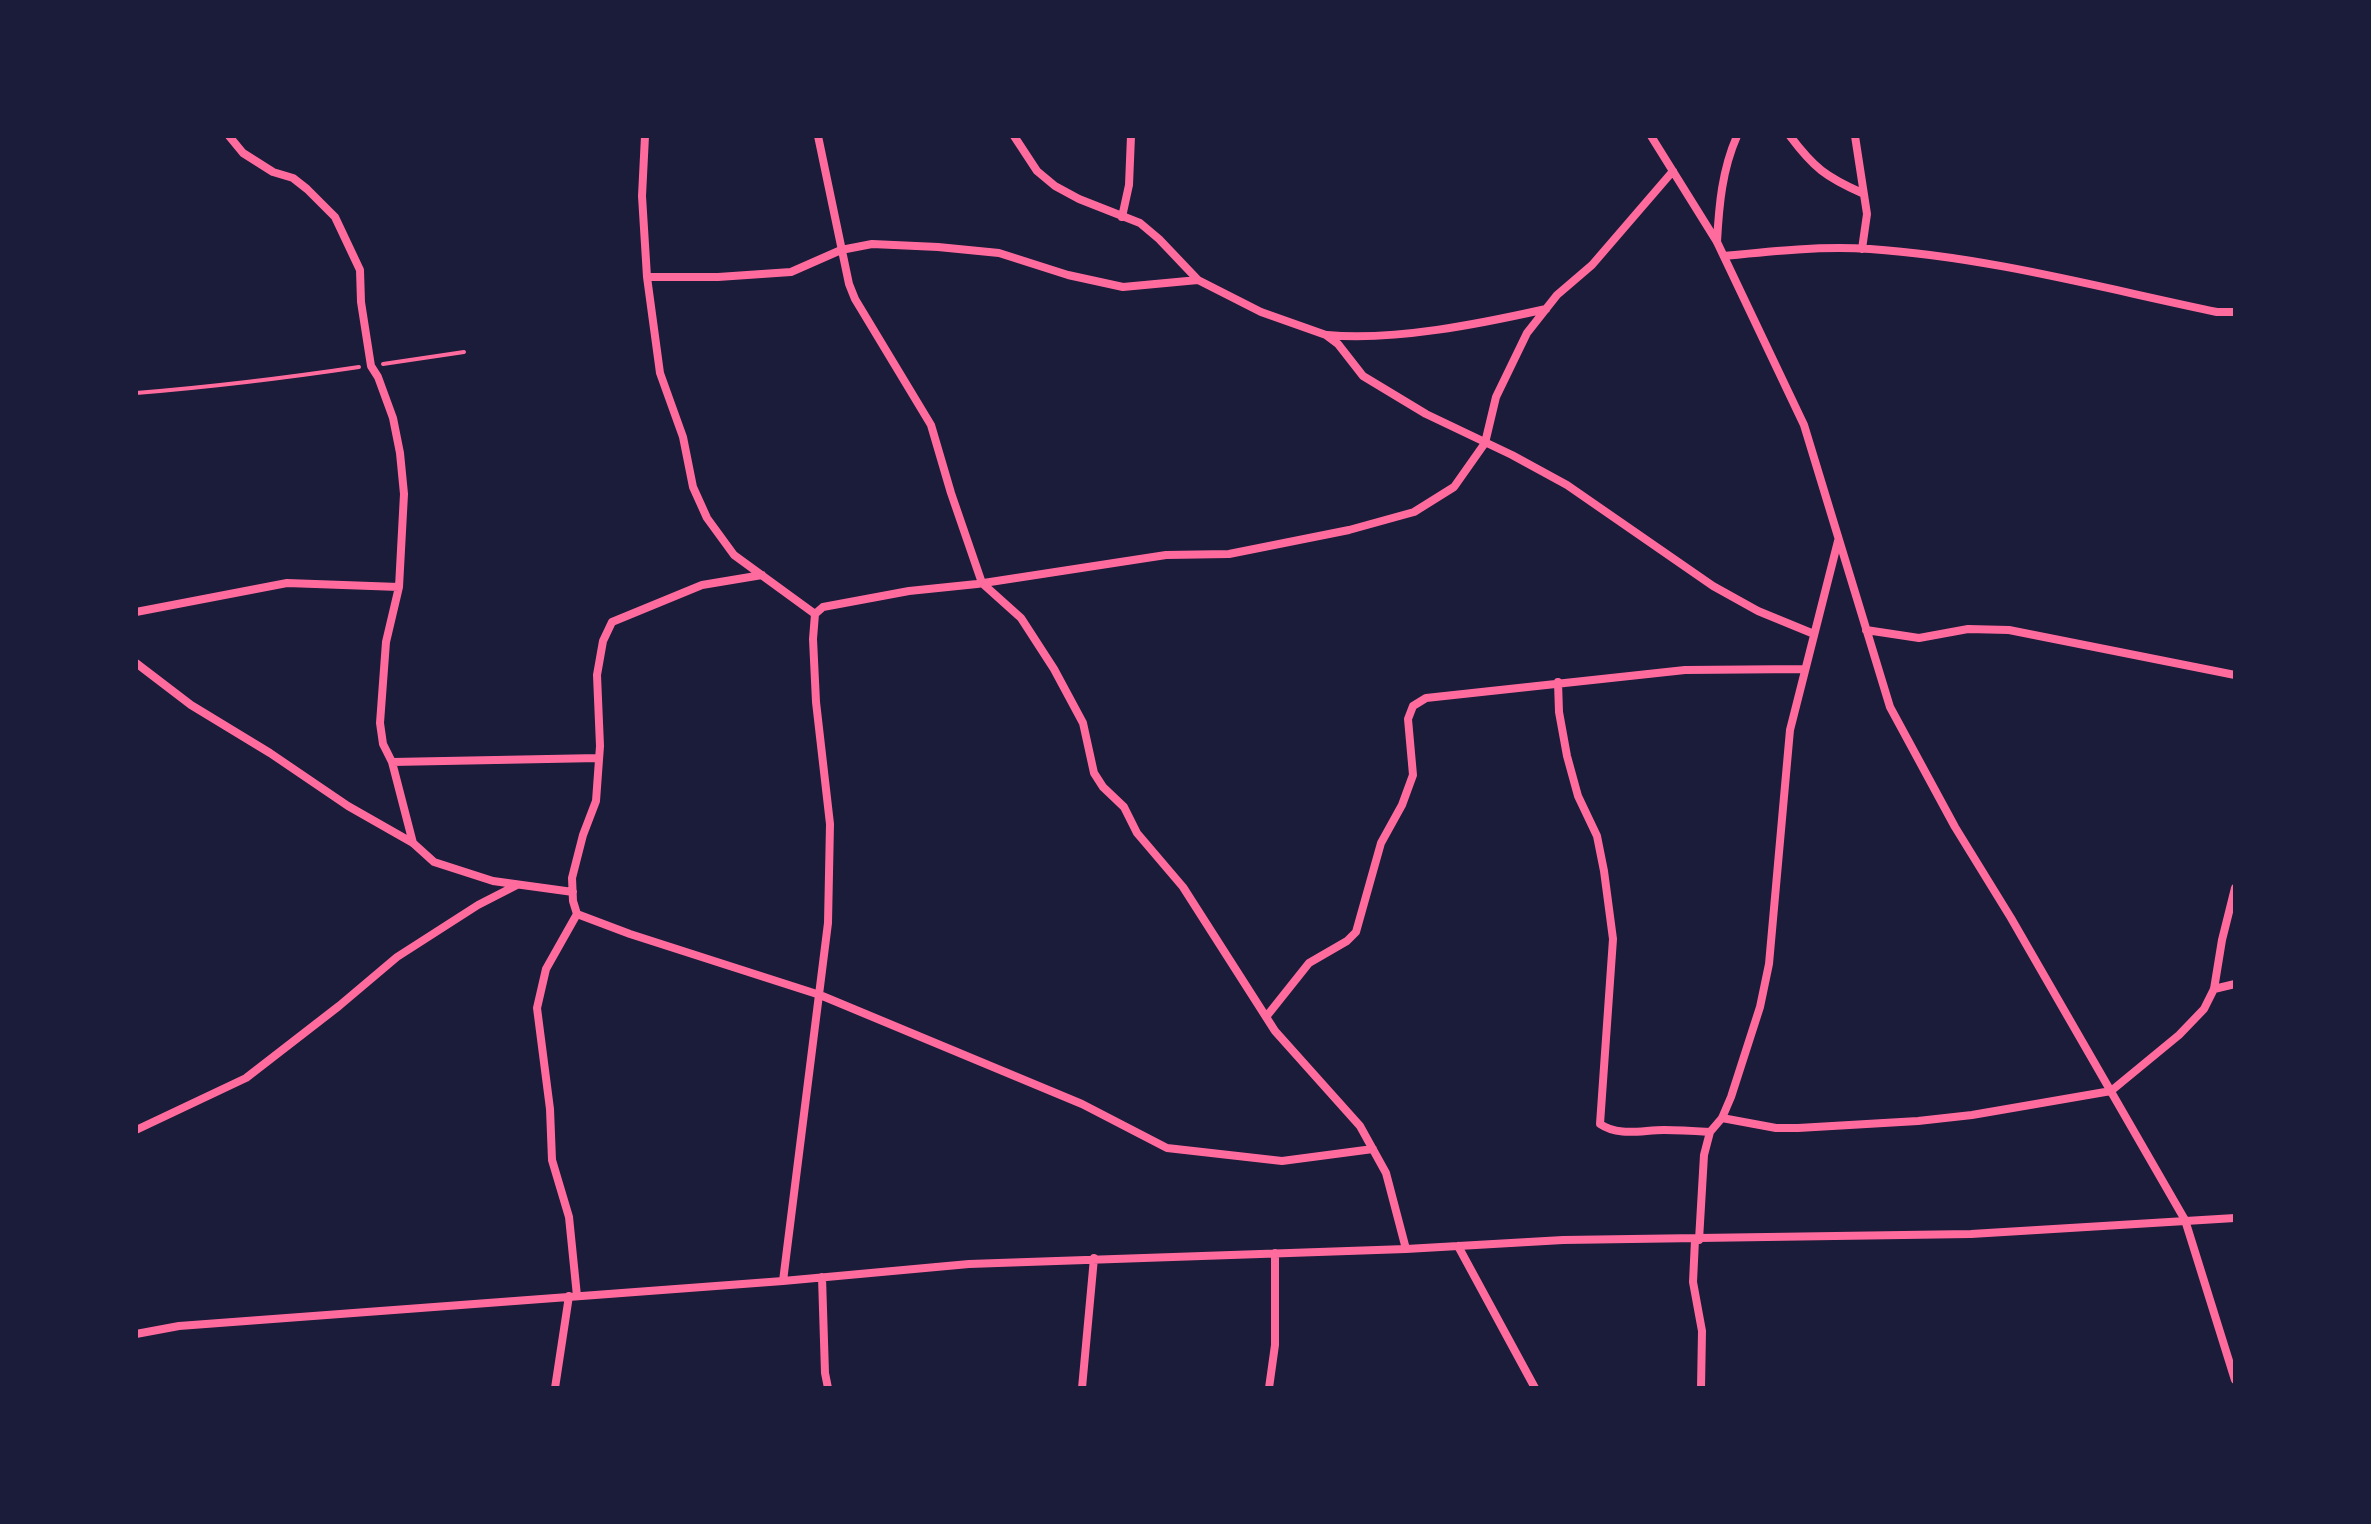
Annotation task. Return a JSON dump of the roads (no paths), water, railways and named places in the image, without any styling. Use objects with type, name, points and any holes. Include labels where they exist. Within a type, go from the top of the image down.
[{"type":"street","points":[[229,136],[243,153],[273,172],[293,178],[335,217],[360,270],[361,302],[371,366],[393,418],[404,494],[399,587],[386,642],[380,723],[383,744],[392,762],[413,843]]},
{"type":"street","points":[[645,136],[642,196],[647,277],[660,373],[683,437],[693,487],[707,518],[734,555],[815,614]]},
{"type":"street","points":[[818,136],[841,250],[855,299],[931,425],[982,583],[1021,618],[1034,635],[1078,709],[1094,773],[1103,787],[1124,807],[1137,833],[1183,887],[1275,1031],[1353,1117],[1386,1173],[1406,1249]]},
{"type":"street","points":[[1014,136],[1037,171],[1055,186],[1140,223],[1198,280],[1261,312],[1326,335],[1372,337],[1400,334],[1546,309]]},
{"type":"street","points":[[1122,217],[1129,185],[1131,136]]},
{"type":"street","points":[[1651,136],[1717,242],[1804,425],[1890,707],[1955,827],[2185,1220],[2235,1380]]},
{"type":"street","points":[[1717,242],[1726,161],[1737,136]]},
{"type":"street","points":[[1790,136],[1828,178],[1862,193]]},
{"type":"street","points":[[1855,136],[1867,214],[1862,249]]},
{"type":"street","points":[[783,1281],[828,923],[830,824],[816,702],[815,614],[823,607],[895,594],[1166,555],[1229,554],[1349,530],[1414,512],[1454,487],[1485,443],[1496,397],[1527,333],[1557,295],[1592,265],[1673,171]]},
{"type":"street","points":[[647,277],[718,277],[791,272],[841,250],[872,244],[906,244],[999,253],[1068,275],[1123,287],[1198,280]]},
{"type":"street","points":[[1724,256],[1806,248],[1862,249],[1979,261],[2217,312],[2235,312]]},
{"type":"street","points":[[1326,335],[1338,344],[1363,376],[1426,414],[1567,485],[1713,586],[1758,611],[1814,634]]},
{"type":"street","points":[[1701,1388],[1702,1331],[1693,1282],[1704,1155],[1710,1132],[1722,1118],[1760,1007],[1769,964],[1790,730],[1838,540]]},
{"type":"street","points":[[555,1388],[573,1296],[569,1217],[552,1160],[550,1109],[537,1008],[546,969],[577,914],[572,878],[596,801],[599,758],[597,675],[603,641],[612,622],[702,585],[762,575]]},
{"type":"street","points":[[136,612],[287,583],[399,587]]},
{"type":"street","points":[[1866,630],[1919,638],[1968,629],[2009,630],[2235,675]]},
{"type":"street","points":[[136,663],[191,705],[348,806],[413,843],[434,862],[493,881],[573,892]]},
{"type":"street","points":[[1266,1017],[1309,963],[1356,932],[1381,843],[1402,805],[1413,775],[1408,719],[1413,706],[1426,698],[1558,682],[1715,668],[1804,669]]},
{"type":"street","points":[[1558,682],[1559,712],[1567,756],[1578,796],[1597,836],[1613,939],[1600,1124],[1627,1133],[1660,1130],[1710,1132]]},
{"type":"street","points":[[392,762],[599,758]]},
{"type":"street","points":[[136,1130],[246,1078],[397,957],[478,905],[517,885]]},
{"type":"street","points":[[1722,1118],[1776,1128],[1918,1121],[2111,1091],[2179,1035],[2204,1009],[2214,989],[2235,888]]},
{"type":"street","points":[[577,914],[820,995],[1082,1104],[1167,1148],[1282,1161],[1373,1149]]},
{"type":"street","points":[[2214,989],[2235,984]]},
{"type":"street","points":[[136,1334],[179,1326],[969,1264],[1406,1249],[1563,1240],[1971,1234],[2235,1218]]},
{"type":"street","points":[[1458,1246],[1535,1388]]},
{"type":"street","points":[[1269,1388],[1275,1345],[1275,1253]]},
{"type":"street","points":[[1082,1388],[1094,1258]]},
{"type":"street","points":[[822,1277],[828,1388]]}]
